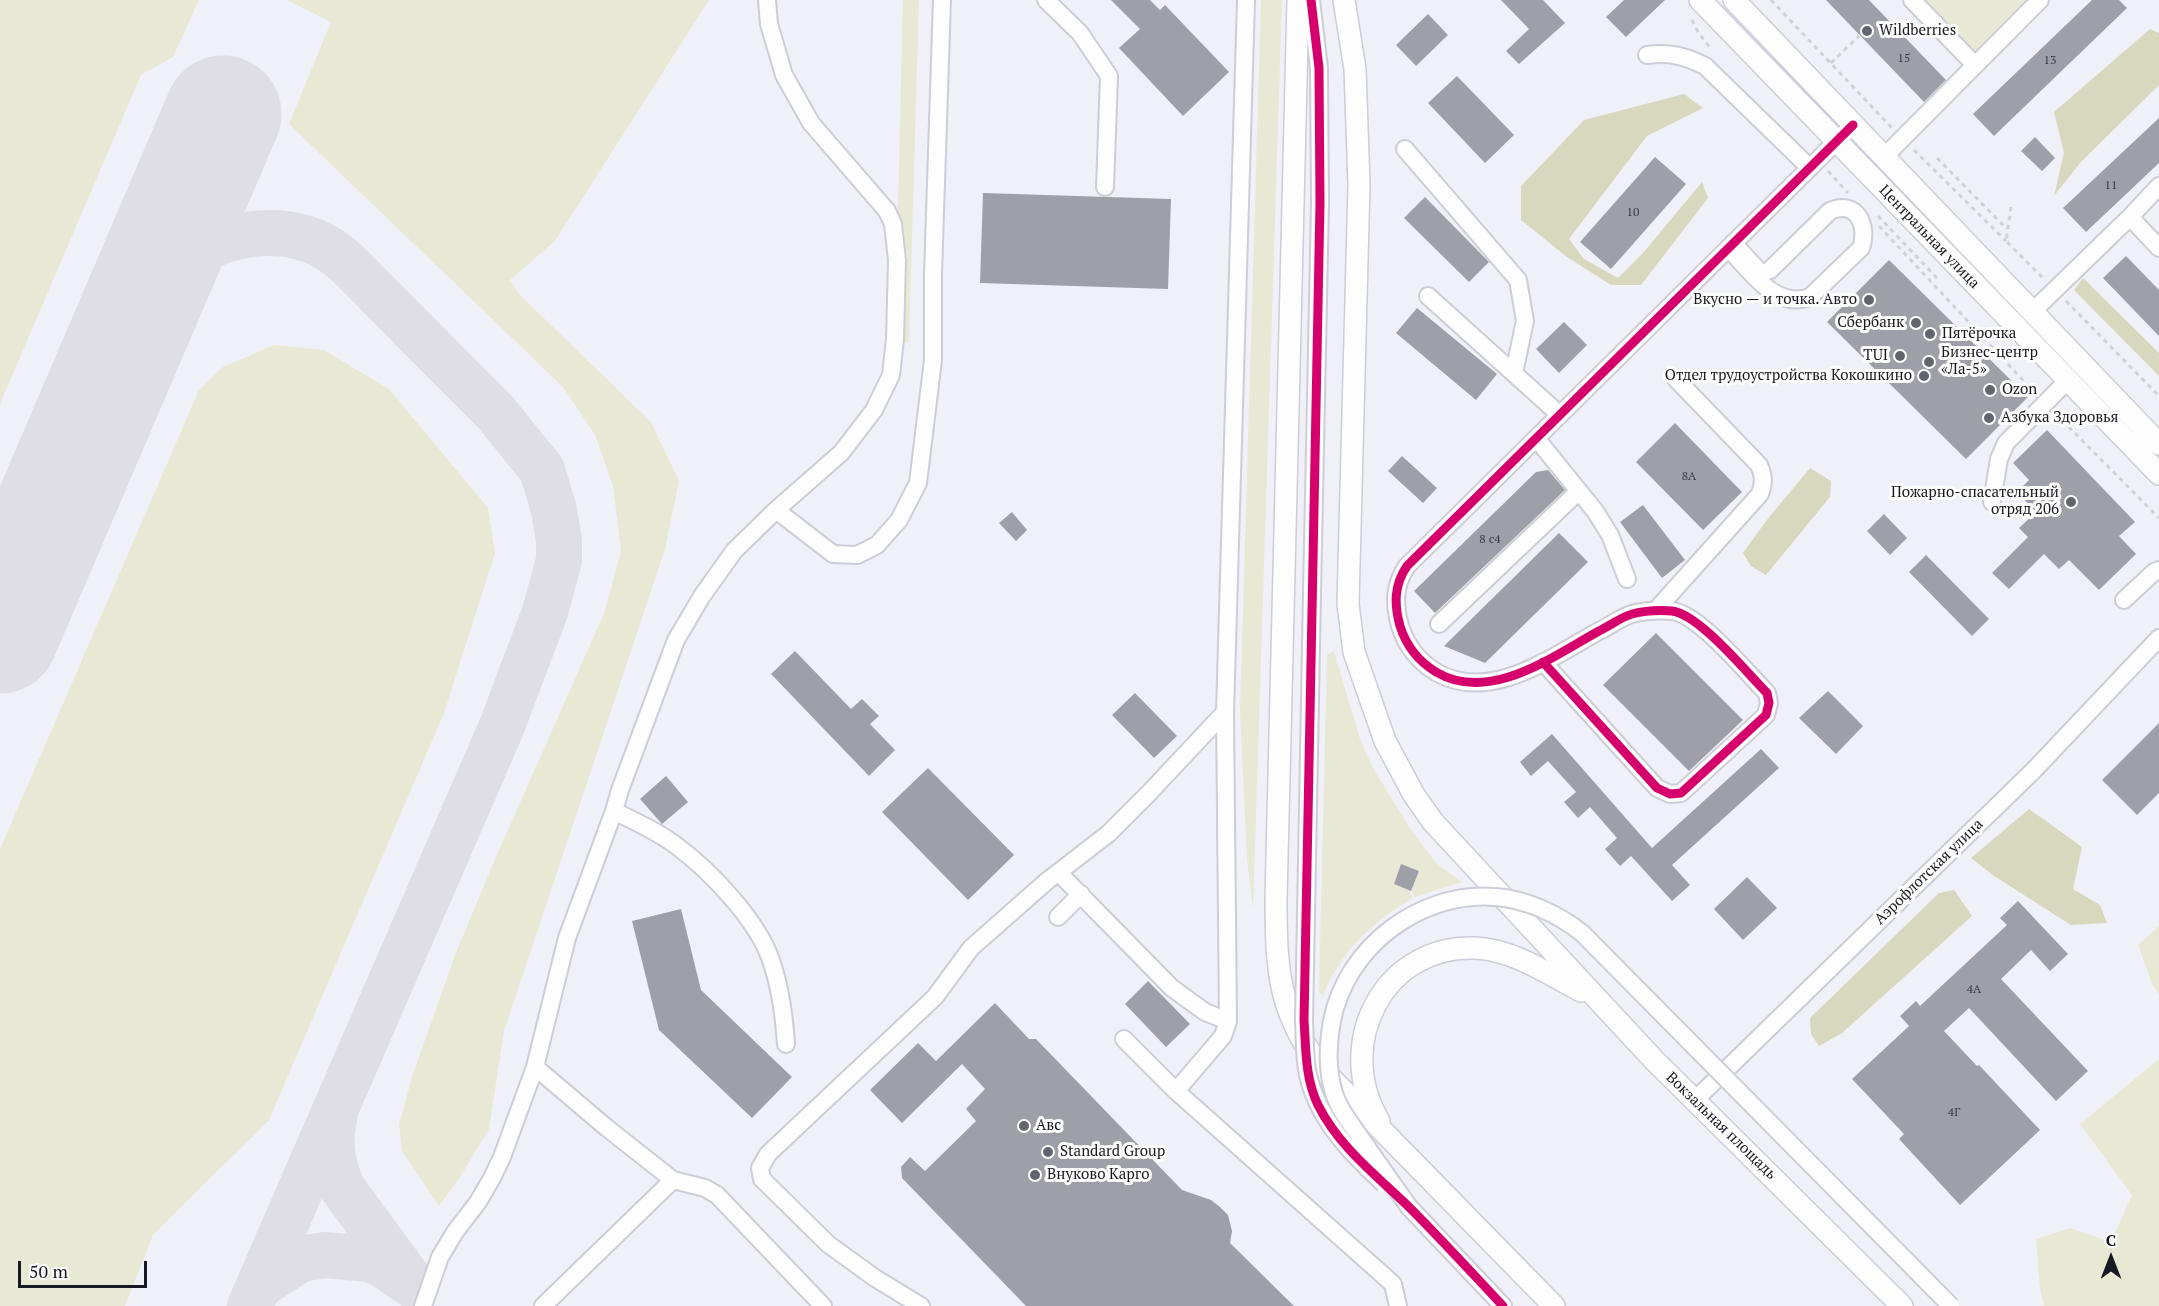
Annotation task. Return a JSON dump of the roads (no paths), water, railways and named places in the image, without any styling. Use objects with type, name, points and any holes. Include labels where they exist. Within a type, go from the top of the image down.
[{"type":"main road","points":[[1298,0],[1276,898],[1279,972],[1284,1001],[1295,1029],[1308,1052],[1325,1072],[1554,1306]]},
{"type":"main road","name":"Вокзальная площадь","points":[[1344,0],[1358,105],[1359,184],[1348,604],[1354,652],[1385,741],[1424,809],[1445,836],[1596,999],[1902,1306]]},
{"type":"main road","name":"Центральная улица","points":[[1735,0],[2159,444]]},
{"type":"main road","name":"Центральная улица","points":[[1694,6],[1837,141],[2159,474]]},
{"type":"main road","points":[[1413,1164],[1375,1114],[1366,1087],[1362,1059],[1364,1034],[1372,1009],[1384,991],[1403,971],[1416,962],[1442,951],[1464,948],[1489,949],[1514,956],[1596,999]]},
{"type":"street","points":[[423,1306],[440,1257],[492,1178],[535,1067],[567,938],[676,640],[702,596],[734,551],[776,510],[841,453],[874,410],[891,375],[894,358],[897,260],[893,224],[887,211],[811,123],[784,75],[769,24],[767,0]]},
{"type":"street","points":[[776,510],[833,554],[857,555],[877,545],[899,520],[918,483],[933,360],[933,274],[942,0]]},
{"type":"street","points":[[1046,0],[1080,33],[1109,76],[1105,187]]},
{"type":"street","points":[[1176,1091],[1223,1036],[1228,1021],[1225,712],[1246,0]]},
{"type":"street","points":[[1311,0],[1319,68],[1320,192],[1306,1064],[1318,1104],[1341,1140],[1409,1207],[1503,1306]]},
{"type":"street","points":[[1912,0],[1975,65]]},
{"type":"street","points":[[1884,157],[2040,0]]},
{"type":"street","points":[[1647,55],[1666,53],[1686,56],[1705,66],[1814,164]]},
{"type":"street","points":[[1543,662],[1657,788],[1670,794],[1681,793],[1766,715],[1769,703],[1767,693],[1698,623],[1676,611],[1656,610],[1630,614],[1528,670],[1490,681],[1474,682],[1450,679],[1427,666],[1407,644],[1395,603],[1399,579],[1407,566],[1853,125]]},
{"type":"street","points":[[1405,149],[1518,280],[1525,321],[1514,373]]},
{"type":"street","points":[[2032,312],[2159,186]]},
{"type":"street","points":[[1837,208],[1848,209],[1856,213],[1861,219],[1864,240],[1861,248],[1810,297],[1792,301],[1773,293],[1731,246],[1763,273],[1770,270],[1830,211],[1837,208]]},
{"type":"street","points":[[2130,217],[2159,248]]},
{"type":"street","points":[[1428,296],[1560,415]]},
{"type":"street","points":[[1656,610],[1760,494],[1764,474],[1759,465],[1676,379]]},
{"type":"street","points":[[1992,502],[1997,470],[2006,443],[2068,380]]},
{"type":"street","points":[[1536,438],[1595,511],[1610,535],[1627,579]]},
{"type":"street","points":[[1439,624],[1579,491]]},
{"type":"street","points":[[2124,600],[2159,570]]},
{"type":"street","name":"Аэрофлотская улица","points":[[1695,1100],[2034,770],[2159,638]]},
{"type":"street","points":[[921,1306],[875,1278],[828,1244],[762,1179],[760,1168],[768,1154],[935,997],[971,948],[1116,826],[1225,712]]},
{"type":"street","points":[[614,811],[678,847],[723,890],[748,918],[769,954],[779,990],[786,1044]]},
{"type":"street","points":[[1059,873],[1172,988],[1205,1012],[1228,1021]]},
{"type":"street","points":[[1058,917],[1081,894]]},
{"type":"street","points":[[1409,1207],[1345,1115],[1334,1093],[1329,1056],[1334,1013],[1345,983],[1360,958],[1395,925],[1438,904],[1469,898],[1506,899],[1534,906],[1554,915],[1582,933],[1951,1306]]},
{"type":"street","points":[[1124,1039],[1176,1091],[1393,1284],[1398,1306]]},
{"type":"street","points":[[535,1067],[673,1180],[705,1188],[717,1195],[823,1306]]},
{"type":"street","points":[[547,1305],[673,1180]]},
{"type":"place","name":"Wildberries","points":[[1867,31]]},
{"type":"place","name":"Вкусно — и точка. Авто","points":[[1869,300]]},
{"type":"place","name":"Сбербанк","points":[[1916,323]]},
{"type":"place","name":"Пятёрочка","points":[[1930,334]]},
{"type":"place","name":"TUI","points":[[1900,356]]},
{"type":"place","name":"Бизнес-центр «Ла-5»","points":[[1929,362]]},
{"type":"place","name":"Отдел трудоустройства Кокошкино","points":[[1924,376]]},
{"type":"place","name":"Ozon","points":[[1990,390]]},
{"type":"place","name":"Азбука Здоровья","points":[[1989,418]]},
{"type":"place","name":"Пожарно-спасательный отряд 206","points":[[2071,502]]},
{"type":"place","name":"Авс","points":[[1024,1126]]},
{"type":"place","name":"Standard Group","points":[[1048,1152]]},
{"type":"place","name":"Внуково Карго","points":[[1035,1175]]}]
